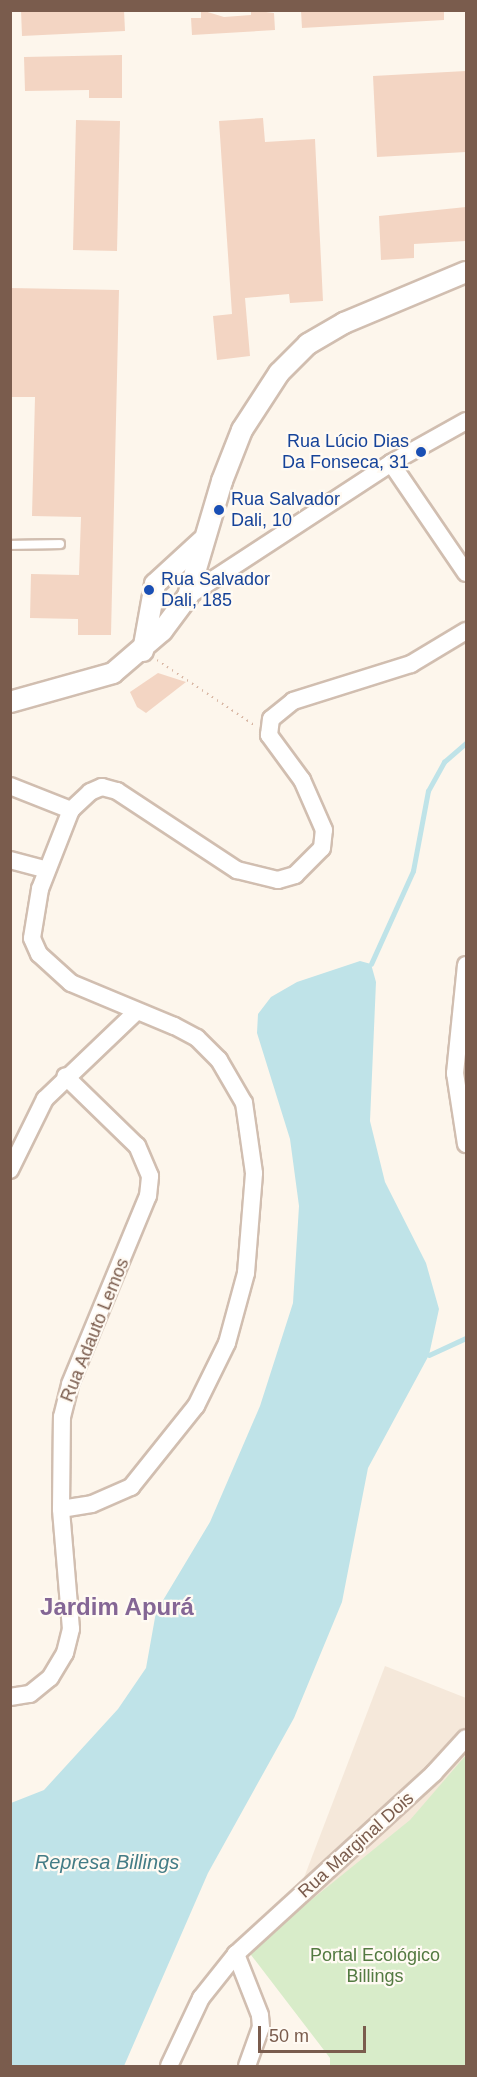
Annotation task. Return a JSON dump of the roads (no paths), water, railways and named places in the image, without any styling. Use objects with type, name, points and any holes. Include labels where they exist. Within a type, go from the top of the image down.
[{"type":"street","points":[[10,702],[96,681],[143,651],[175,615],[190,590],[202,541],[243,430],[279,373],[308,344],[344,323],[466,272]]},
{"type":"street","points":[[190,590],[391,463],[466,421]]},
{"type":"street","points":[[391,463],[466,573]]},
{"type":"street","points":[[143,651],[149,602],[155,584],[168,569],[202,541]]},
{"type":"street","points":[[168,569],[190,590]]},
{"type":"street","points":[[149,602],[161,615],[175,615]]},
{"type":"street","points":[[61,1509],[92,1504],[131,1487],[169,1443],[196,1406],[227,1343],[246,1273],[254,1173],[244,1104],[219,1060],[197,1038],[71,983],[39,954],[33,922],[47,870],[71,810],[90,792],[102,788],[117,791],[237,870],[278,880],[295,875],[322,848],[324,830],[302,780],[269,735],[271,719],[293,701],[411,664],[466,631]]},
{"type":"street","points":[[10,786],[71,810]]},
{"type":"street","points":[[10,860],[47,870]]},
{"type":"street","points":[[466,965],[455,1073],[466,1144]]},
{"type":"street","points":[[10,1170],[33,1118],[65,1076],[137,1011]]},
{"type":"street","name":"Rua Adauto Lemos","points":[[10,1697],[30,1694],[50,1678],[65,1653],[71,1629],[61,1509],[62,1426],[70,1384],[144,1206],[150,1176],[137,1146],[65,1076]]},
{"type":"street","name":"Rua Marginal Dois","points":[[169,2067],[201,1998],[239,1951],[434,1773],[466,1738]]},
{"type":"street","points":[[239,1951],[261,2027],[247,2067]]},
{"type":"lane","points":[[10,545],[60,544]]},
{"type":"water","name":"Represa Billings","points":[[360,961],[371,964],[376,982],[370,1121],[385,1182],[426,1263],[439,1309],[429,1355],[368,1468],[342,1602],[294,1718],[208,1873],[124,2066],[11,2066],[11,1803],[44,1790],[118,1709],[146,1668],[156,1612],[210,1522],[260,1406],[293,1303],[299,1206],[290,1139],[257,1033],[258,1014],[271,997],[297,982]]},
{"type":"waterway","points":[[371,964],[413,871],[428,791],[444,762],[466,743]]},
{"type":"waterway","points":[[429,1355],[466,1338]]},
{"type":"place","name":"Rua Lúcio Dias Da Fonseca, 31","points":[[421,452]]},
{"type":"place","name":"Rua Salvador Dali, 10","points":[[219,510]]},
{"type":"place","name":"Rua Salvador Dali, 185","points":[[149,590]]},
{"type":"district","name":"Jardim Apurá","points":[[117,1607]]},
{"type":"park label","name":"Portal Ecológico Billings","points":[[375,1966]]}]
